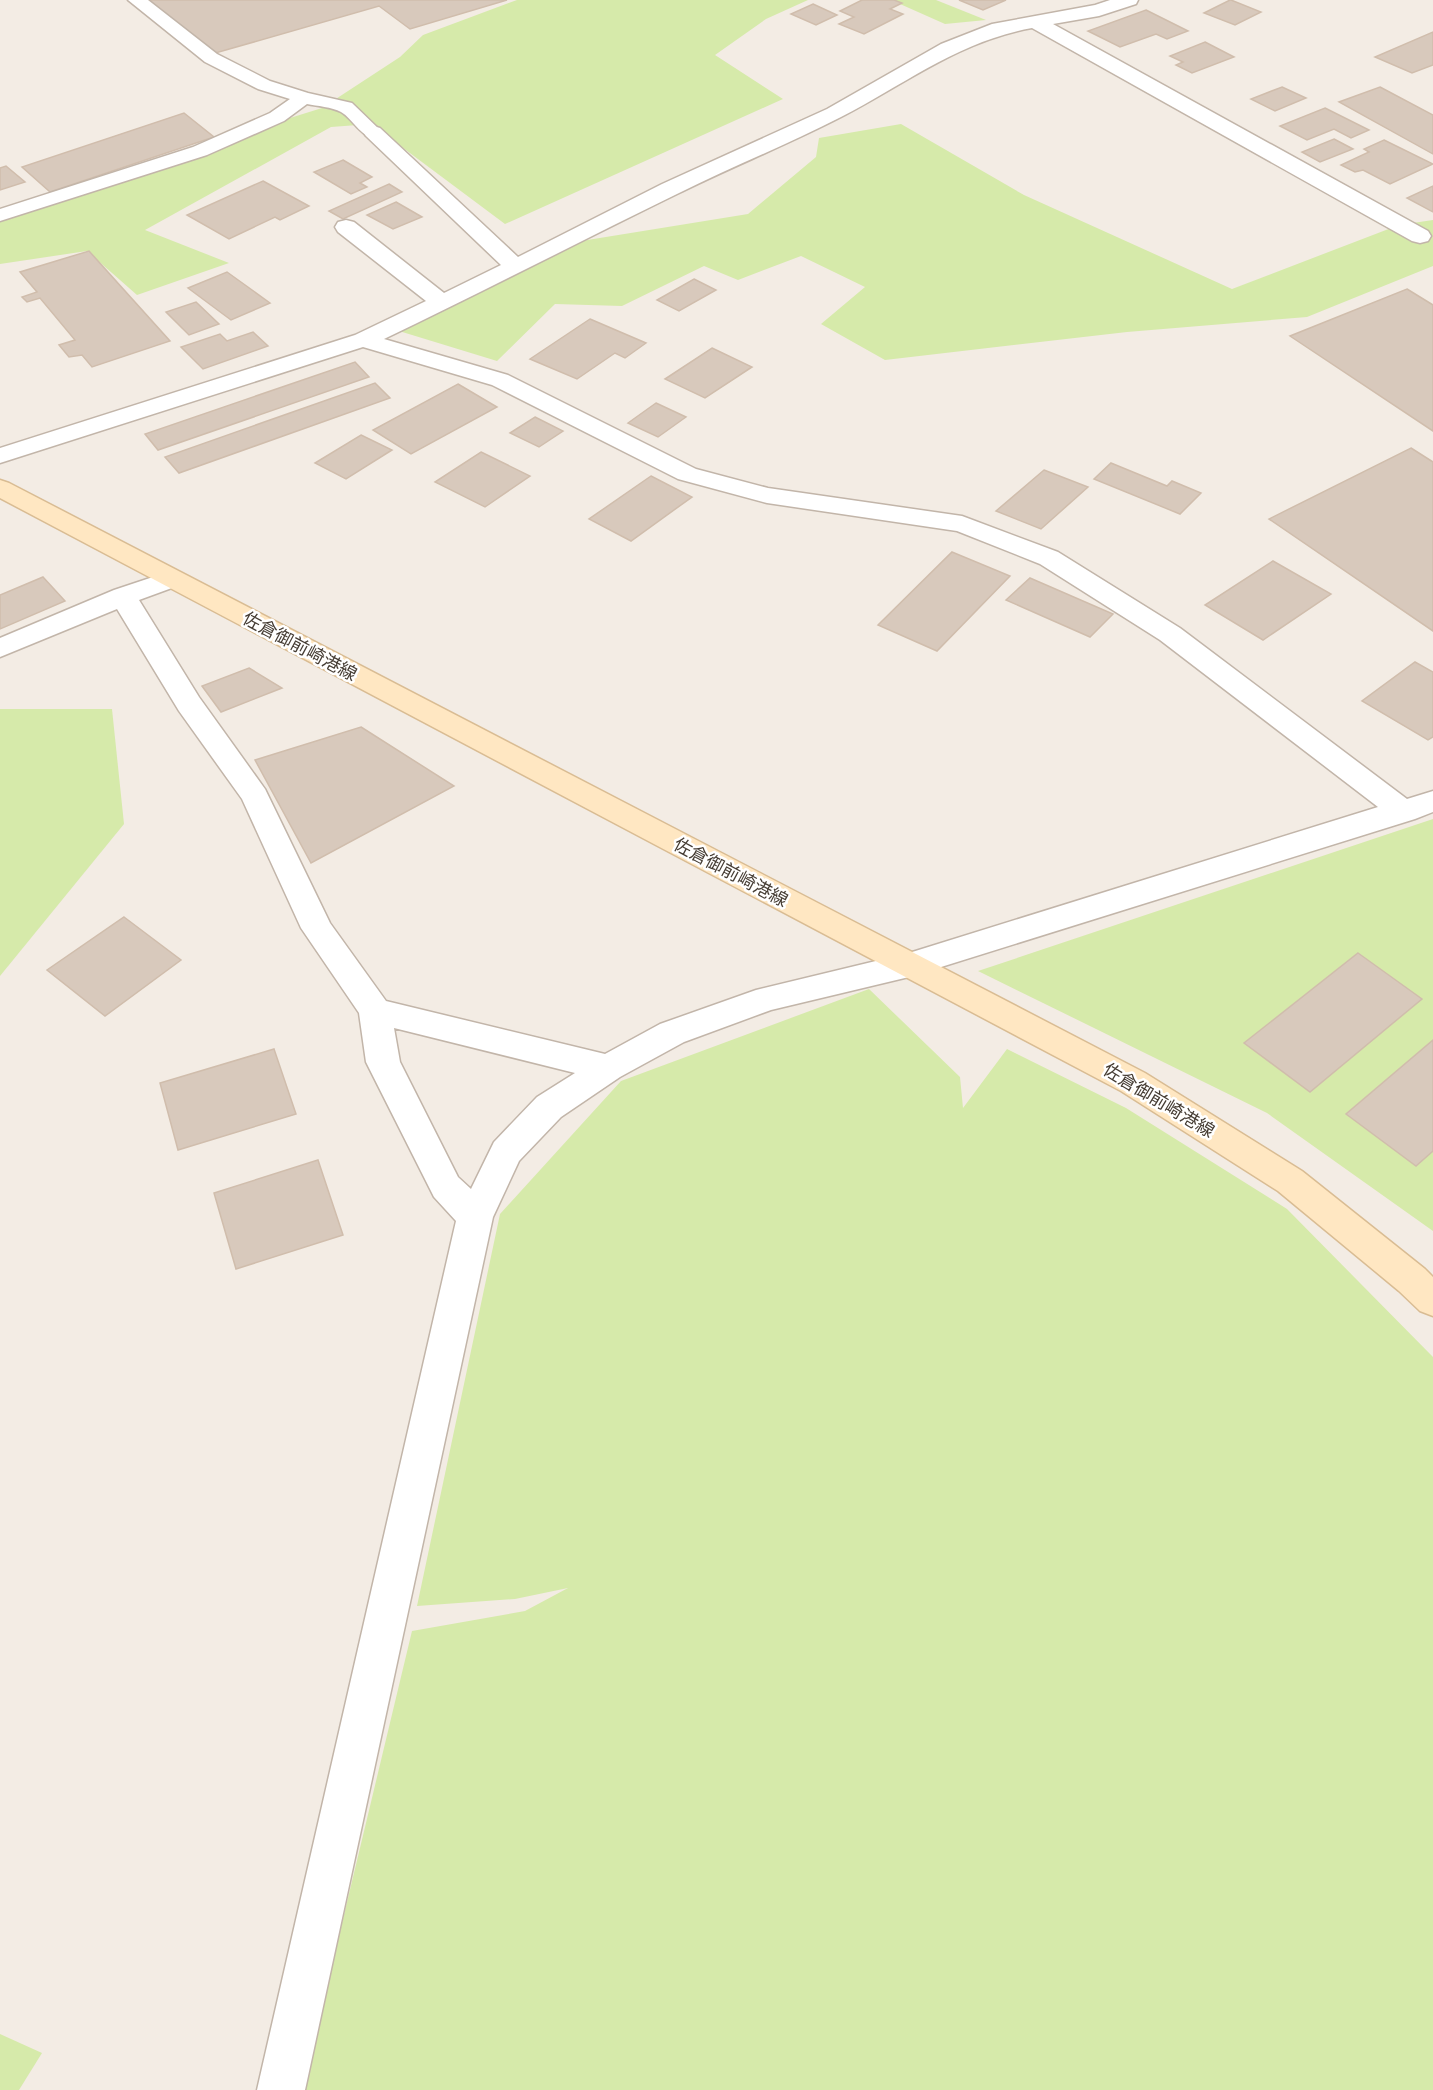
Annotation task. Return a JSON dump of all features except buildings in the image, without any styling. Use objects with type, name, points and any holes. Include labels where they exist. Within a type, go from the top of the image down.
[{"type":"main road","name":"佐倉御前崎港線","points":[[0,488],[1133,1082],[1290,1181],[1412,1280],[1433,1300]]},
{"type":"street","points":[[0,456],[363,340],[516,267],[670,189],[834,113],[948,48],[999,28],[1099,10],[1129,0]]},
{"type":"street","points":[[1036,22],[1420,236]]},
{"type":"street","points":[[373,132],[516,267]]},
{"type":"street","points":[[346,226],[442,302]]},
{"type":"street","points":[[363,340],[500,380],[687,474],[767,495],[962,524],[1049,558],[1170,634],[1404,812]]},
{"type":"street","points":[[0,648],[123,596],[171,579]]},
{"type":"street","points":[[123,596],[189,704],[255,796],[317,928],[375,1011],[383,1062],[446,1187],[475,1217]]},
{"type":"street","points":[[281,2090],[475,1217],[506,1152],[549,1107],[608,1068],[672,1033],[767,999],[909,965],[1404,812],[1433,801]]},
{"type":"street","points":[[375,1011],[608,1068]]},
{"type":"lane","points":[[137,0],[211,58],[264,85],[304,98],[346,107],[373,132]]},
{"type":"lane","points":[[0,215],[200,151],[277,117],[304,98]]},
{"type":"green space","points":[[517,0],[808,0],[766,19],[715,55],[783,99],[505,224],[371,124],[331,127],[145,230],[229,263],[137,295],[87,251],[0,264],[0,209],[322,108],[400,57],[423,35]]},
{"type":"green space","points":[[891,0],[936,0],[986,20],[945,24]]},
{"type":"green space","points":[[901,124],[1024,195],[1232,289],[1399,225],[1433,220],[1433,266],[1307,317],[1127,332],[885,360],[821,324],[865,287],[801,256],[738,280],[704,266],[622,306],[555,304],[497,361],[399,331],[575,242],[748,214],[816,157],[819,138]]},
{"type":"green space","points":[[0,709],[112,709],[124,824],[0,976]]},
{"type":"green space","points":[[1433,819],[1433,1231],[1267,1113],[978,971]]},
{"type":"green space","points":[[869,989],[960,1077],[963,1108],[1007,1049],[1126,1108],[1287,1209],[1433,1357],[1433,2090],[302,2090],[412,1631],[525,1611],[568,1588],[515,1599],[417,1606],[500,1214],[621,1081]]},
{"type":"green space","points":[[0,2034],[42,2053],[19,2090],[0,2090]]}]
